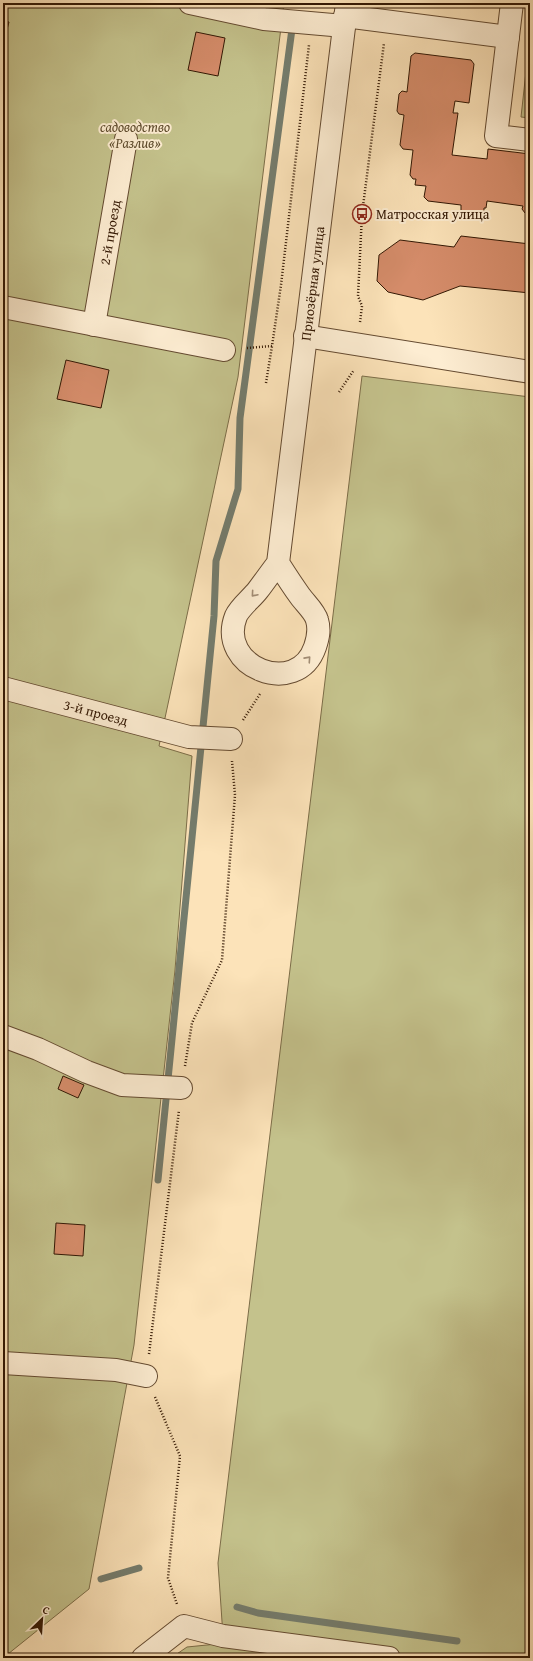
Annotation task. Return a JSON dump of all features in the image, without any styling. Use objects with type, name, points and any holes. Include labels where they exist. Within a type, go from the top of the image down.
[{"type":"street","points":[[190,3],[275,20],[306,23],[345,15],[508,37]]},
{"type":"street","points":[[512,3],[496,136],[530,140]]},
{"type":"street","name":"Приозёрная улица","points":[[278,563],[345,15]]},
{"type":"street","name":"2-й проезд","points":[[94,325],[126,139]]},
{"type":"street","points":[[3,307],[233,350]]},
{"type":"street","points":[[305,336],[530,372]]},
{"type":"street","points":[[278,563],[317,619],[319,636],[312,654],[304,664],[291,672],[274,674],[258,670],[245,660],[236,645],[233,630],[237,614],[259,589],[278,563]]},
{"type":"street","name":"3-й проезд","points":[[3,688],[189,737],[231,739]]},
{"type":"street","points":[[3,1036],[38,1049],[87,1072],[122,1085],[170,1087]]},
{"type":"street","points":[[3,1363],[116,1370],[146,1376]]},
{"type":"street","points":[[143,1658],[184,1626],[223,1636],[389,1658]]},
{"type":"path","points":[[266,383],[281,285],[306,23]]},
{"type":"path","points":[[360,327],[362,306],[358,296],[362,214],[384,42]]},
{"type":"path","points":[[233,350],[272,346]]},
{"type":"path","points":[[339,392],[354,370]]},
{"type":"path","points":[[184,1626],[168,1578],[180,1456],[146,1376],[170,1087],[192,1023],[222,960],[235,795],[231,739],[274,674]]},
{"type":"green space","name":"садоводство «Разлив»","points":[[3,3],[284,3],[238,377],[159,746],[192,756],[175,970],[134,1345],[89,1589],[3,1658]]},
{"type":"green space","points":[[530,35],[530,118],[521,117]]},
{"type":"green space","points":[[362,376],[530,397],[530,1658],[171,1658],[187,1647],[217,1644],[223,1636],[218,1563]]},
{"type":"building","points":[[3,21],[9,22],[3,45]]},
{"type":"building","points":[[196,32],[225,38],[218,76],[188,70]]},
{"type":"building","points":[[415,53],[471,60],[474,64],[469,103],[455,101],[453,113],[458,113],[452,155],[487,159],[488,149],[530,154],[530,214],[525,213],[522,209],[523,206],[487,201],[484,212],[480,215],[464,213],[461,210],[461,205],[428,201],[424,197],[426,186],[415,185],[416,179],[413,179],[410,175],[413,150],[403,149],[400,145],[404,115],[399,114],[397,111],[399,94],[402,91],[407,92],[411,56]]},
{"type":"building","points":[[461,236],[530,244],[530,293],[460,286],[423,300],[388,292],[377,281],[379,255],[400,240],[454,247]]},
{"type":"building","points":[[66,360],[109,370],[101,408],[57,399]]},
{"type":"building","points":[[63,1076],[84,1085],[78,1098],[58,1089]]},
{"type":"building","points":[[56,1223],[85,1225],[83,1256],[54,1254]]},
{"type":"waterway","points":[[158,1180],[214,616],[216,561],[238,489],[240,418],[292,29]]},
{"type":"waterway","points":[[101,1579],[139,1568]]},
{"type":"waterway","points":[[237,1607],[258,1613],[457,1641]]},
{"type":"place","name":"Матросская улица","points":[[362,214]]}]
